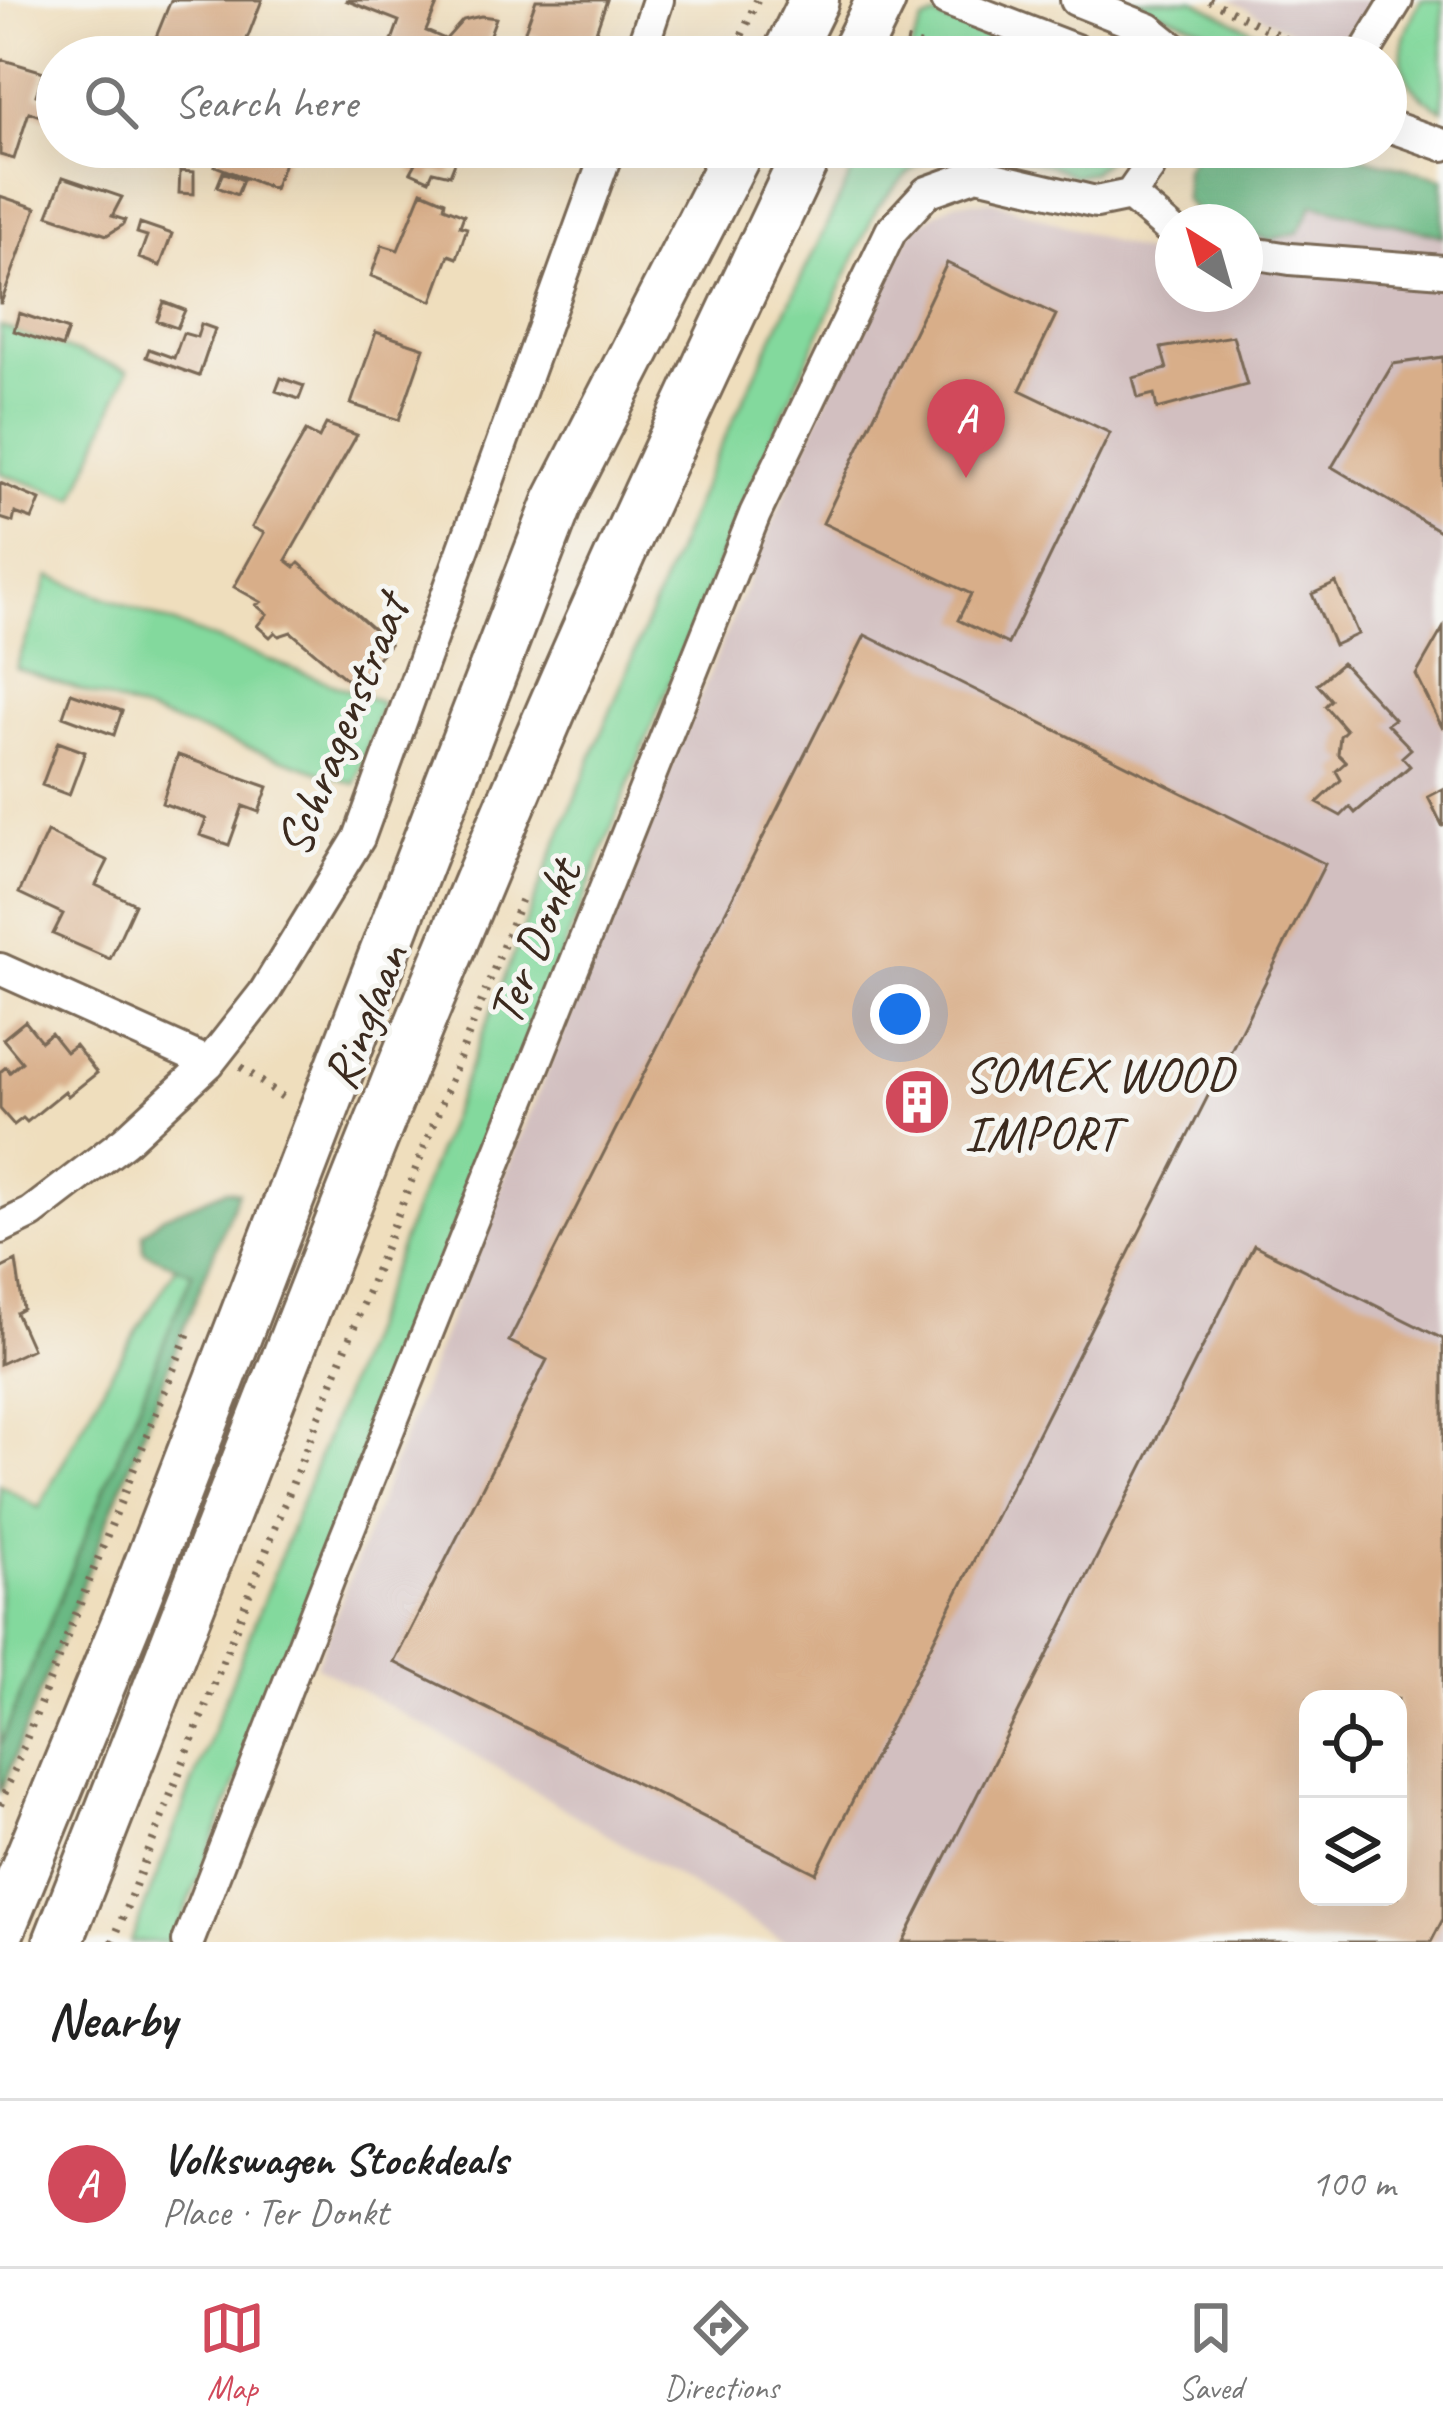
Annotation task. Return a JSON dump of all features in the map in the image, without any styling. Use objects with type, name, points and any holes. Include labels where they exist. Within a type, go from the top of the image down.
[{"type":"main road","points":[[796,36],[814,0]]},
{"type":"main road","name":"Ringlaan","points":[[0,1930],[132,1608],[558,502],[729,168]]},
{"type":"main road","name":"Ringlaan","points":[[58,1942],[538,739],[628,534],[800,168]]},
{"type":"street","points":[[646,36],[658,0]]},
{"type":"street","points":[[946,0],[1039,36]]},
{"type":"street","points":[[1076,0],[1158,36]]},
{"type":"street","points":[[1375,36],[1397,0]]},
{"type":"street","points":[[1407,132],[1443,145]]},
{"type":"street","name":"Schragenstraat","points":[[0,1228],[32,1213],[125,1142],[214,1057],[264,993],[359,838],[600,168]]},
{"type":"street","points":[[1149,168],[1130,195],[1155,217]]},
{"type":"street","name":"Ter Donkt","points":[[188,1942],[755,514],[891,231],[927,192],[977,174],[1096,202],[1130,195]]},
{"type":"street","points":[[1263,254],[1443,271]]},
{"type":"street","points":[[0,969],[214,1057]]},
{"type":"path","points":[[741,36],[757,0]]},
{"type":"path","points":[[1209,0],[1280,36]]},
{"type":"path","points":[[893,21],[923,36]]},
{"type":"path","points":[[112,1942],[530,877]]},
{"type":"path","points":[[214,1057],[289,1101]]},
{"type":"shaded area","points":[[1230,0],[1374,0],[1360,24],[1344,36],[1301,36]]},
{"type":"shaded area","points":[[993,201],[1155,256],[1155,312],[1263,312],[1263,238],[1270,240],[1312,204],[1443,236],[1443,1942],[785,1942],[452,1741],[316,1666],[503,1179],[736,609],[836,376],[913,227],[956,202]]},
{"type":"green space","points":[[1130,0],[1194,0],[1262,36],[1222,36]]},
{"type":"green space","points":[[1421,0],[1443,0],[1443,110],[1407,77],[1405,36]]},
{"type":"green space","points":[[935,17],[987,36],[917,36],[923,22]]},
{"type":"green space","points":[[854,168],[914,168],[877,208],[748,490],[173,1942],[131,1942],[553,852],[707,475]]},
{"type":"green space","points":[[1057,168],[1097,168],[1092,172],[1074,176]]},
{"type":"green space","points":[[1186,168],[1404,168],[1443,178],[1443,236],[1313,204],[1299,232],[1270,240],[1263,238],[1263,204],[1189,204]]},
{"type":"green space","points":[[0,326],[128,370],[75,499],[0,473]]},
{"type":"green space","points":[[49,576],[382,703],[355,784],[16,668]]},
{"type":"green space","points":[[226,1190],[238,1192],[0,1793],[0,1746],[192,1273],[144,1252],[143,1234],[162,1217]]},
{"type":"green space","points":[[177,1266],[193,1272],[0,1746],[0,1485],[39,1508],[108,1378]]},
{"type":"building","points":[[171,0],[262,0],[248,36],[156,36]]},
{"type":"building","points":[[345,0],[439,0],[426,31],[438,36],[394,36],[399,21]]},
{"type":"building","points":[[536,0],[607,0],[594,36],[524,33]]},
{"type":"building","points":[[496,18],[489,36],[449,36],[463,20]]},
{"type":"building","points":[[0,59],[36,70],[36,114],[29,112],[14,159],[0,155]]},
{"type":"building","points":[[220,168],[282,168],[274,189]]},
{"type":"building","points":[[413,168],[453,168],[450,175],[433,171],[429,180],[411,172]]},
{"type":"building","points":[[180,171],[194,172],[194,194],[179,193]]},
{"type":"building","points":[[223,172],[243,180],[237,195],[217,187]]},
{"type":"building","points":[[63,177],[122,197],[112,216],[125,220],[123,225],[107,235],[48,215]]},
{"type":"building","points":[[422,191],[464,215],[460,226],[467,228],[457,258],[449,255],[432,301],[371,276],[382,245],[398,250]]},
{"type":"building","points":[[0,196],[36,208],[1,303],[0,303]]},
{"type":"building","points":[[140,223],[172,234],[160,266],[139,258],[147,236],[137,233]]},
{"type":"building","points":[[947,263],[1056,315],[1020,390],[1110,433],[1008,644],[958,620],[971,594],[823,523]]},
{"type":"building","points":[[164,302],[185,310],[177,328],[157,321]]},
{"type":"building","points":[[19,313],[68,330],[62,347],[14,331]]},
{"type":"building","points":[[201,324],[215,329],[199,376],[146,357],[149,349],[174,358],[183,333],[197,337]]},
{"type":"building","points":[[376,332],[424,348],[399,420],[351,404]]},
{"type":"building","points":[[1233,336],[1247,385],[1157,409],[1154,394],[1138,398],[1133,378],[1167,369],[1161,348]]},
{"type":"building","points":[[1443,357],[1443,533],[1332,467],[1393,364]]},
{"type":"building","points":[[281,378],[304,386],[299,399],[276,391]]},
{"type":"building","points":[[326,424],[357,435],[286,560],[295,567],[299,563],[390,644],[354,686],[291,632],[279,636],[275,632],[270,637],[257,626],[267,614],[256,605],[261,602],[234,587],[264,533],[252,527],[306,431],[319,438]]},
{"type":"building","points":[[0,483],[40,500],[32,519],[15,513],[13,522],[0,518]]},
{"type":"building","points":[[1336,583],[1358,634],[1334,645],[1312,594]]},
{"type":"building","points":[[1443,628],[1443,729],[1416,675]]},
{"type":"building","name":"SOMEX WOOD IMPORT","points":[[865,635],[1325,864],[816,1873],[394,1662],[547,1360],[509,1341]]},
{"type":"building","points":[[1342,663],[1394,719],[1387,724],[1411,749],[1402,757],[1410,766],[1355,813],[1350,807],[1341,816],[1317,803],[1341,780],[1336,771],[1346,762],[1338,754],[1340,736],[1346,730],[1325,706],[1331,700],[1317,684]]},
{"type":"building","points":[[71,693],[122,711],[114,735],[63,716]]},
{"type":"building","points":[[58,742],[85,752],[69,795],[42,785]]},
{"type":"building","points":[[178,755],[268,787],[259,812],[243,806],[229,845],[200,835],[206,819],[162,803]]},
{"type":"building","points":[[1443,789],[1443,827],[1428,797]]},
{"type":"building","points":[[47,832],[108,861],[96,885],[135,904],[110,959],[53,934],[63,914],[19,893]]},
{"type":"building","points":[[25,1021],[41,1041],[51,1033],[66,1052],[75,1045],[97,1073],[68,1096],[65,1091],[27,1122],[23,1118],[14,1125],[0,1109],[0,1072],[6,1067],[10,1072],[22,1062],[3,1039]]},
{"type":"building","points":[[1254,1245],[1443,1339],[1443,1919],[1431,1942],[903,1942]]},
{"type":"building","points":[[16,1261],[23,1309],[16,1313],[32,1349],[0,1364],[0,1269]]},
{"type":"place","name":"Volkswagen Stockdeals","points":[[966,478]]},
{"type":"place","name":"SOMEX WOOD IMPORT","points":[[917,1102]]}]
